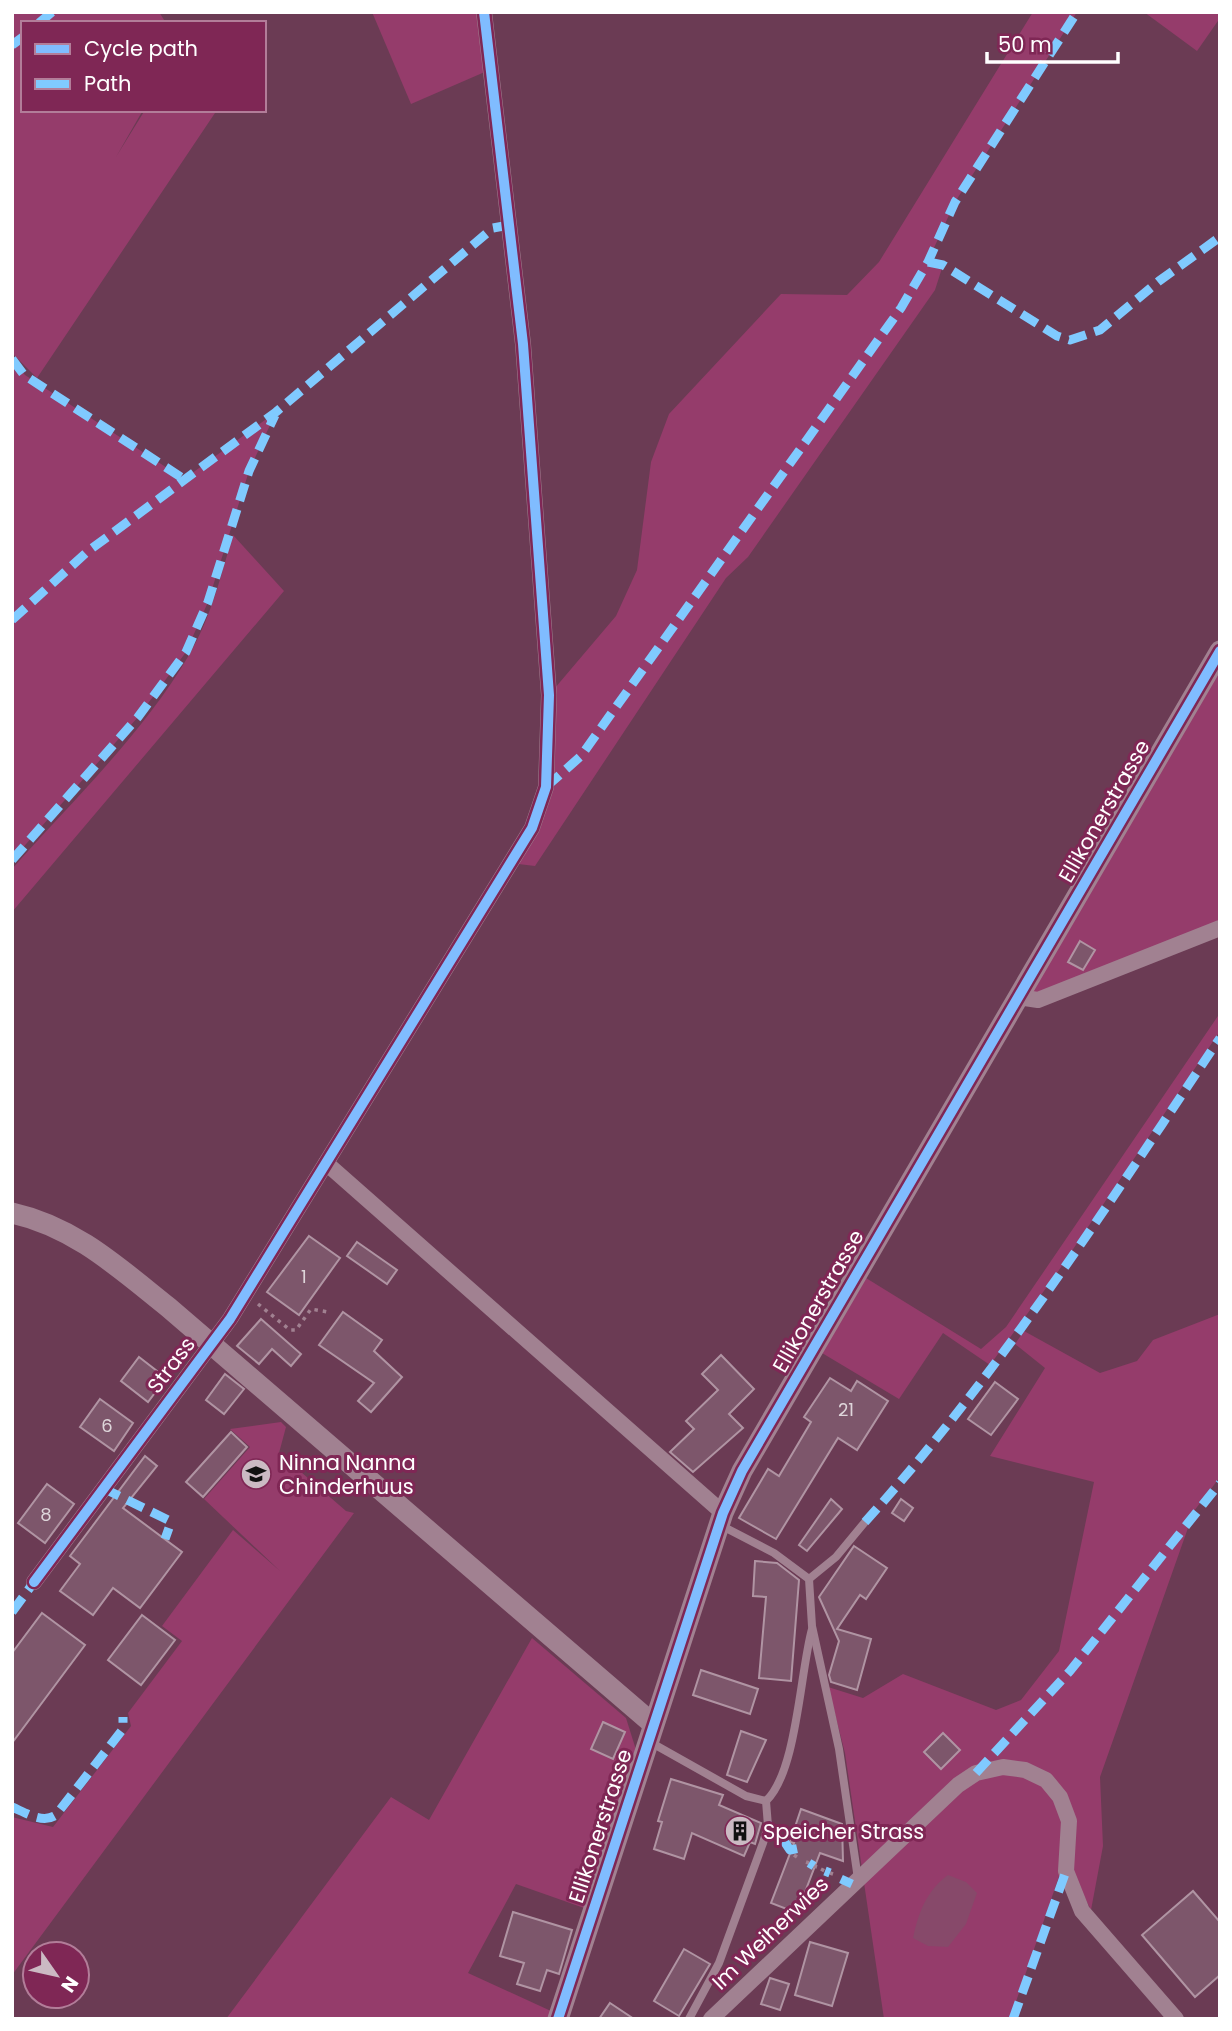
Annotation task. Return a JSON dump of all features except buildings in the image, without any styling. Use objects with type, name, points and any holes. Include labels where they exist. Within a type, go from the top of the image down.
[{"type":"street","name":"Strass","points":[[34,1581],[246,1294],[531,828],[546,787],[549,695],[523,344],[484,12]]},
{"type":"street","name":"Ellikonerstrasse","points":[[558,2019],[721,1519],[765,1429],[1220,651]]},
{"type":"street","points":[[1018,997],[1038,1000],[1220,928]]},
{"type":"street","points":[[327,1163],[721,1519]]},
{"type":"street","points":[[12,1213],[32,1217],[89,1244],[210,1344],[651,1733]]},
{"type":"street","name":"Im Weiherwies","points":[[712,2019],[958,1785],[976,1773],[1003,1767],[1025,1770],[1046,1780],[1060,1797],[1069,1821],[1066,1871],[1082,1910],[1176,2019]]},
{"type":"lane","points":[[721,1519],[809,1579],[812,1626],[839,1749],[858,1879]]},
{"type":"lane","points":[[809,1579],[836,1556],[865,1522]]},
{"type":"lane","points":[[766,1801],[777,1791],[791,1740],[812,1626]]},
{"type":"lane","points":[[651,1733],[746,1796],[766,1801]]},
{"type":"lane","points":[[689,2019],[719,1963],[763,1843],[768,1826],[766,1801]]},
{"type":"path","points":[[246,1294],[290,1330],[296,1330],[311,1309],[328,1312]]},
{"type":"shaded area","points":[[12,12],[159,12],[165,21],[21,21],[21,112],[142,112],[116,157],[144,112],[216,112],[37,378],[12,353]]},
{"type":"shaded area","points":[[372,12],[480,12],[487,71],[411,104]]},
{"type":"shaded area","points":[[1033,12],[1077,12],[955,202],[928,261],[943,265],[935,290],[748,557],[726,578],[535,866],[510,863],[546,787],[549,695],[616,616],[637,570],[651,462],[669,414],[781,294],[847,295],[879,262]]},
{"type":"shaded area","points":[[1144,12],[1220,12],[1220,18],[1197,51]]},
{"type":"shaded area","points":[[12,359],[25,375],[184,479],[276,412],[249,471],[208,602],[186,652],[138,717],[12,860]]},
{"type":"shaded area","points":[[233,535],[284,591],[12,912],[12,869],[129,739],[171,684],[189,655],[220,581]]},
{"type":"shaded area","points":[[1220,651],[1220,928],[1038,1000],[1018,997]]},
{"type":"shaded area","points":[[1220,1013],[1220,1031],[1057,1273],[990,1365],[943,1333],[899,1399],[822,1353],[866,1278],[981,1349],[1006,1327]]},
{"type":"shaded area","points":[[1220,1314],[1220,1477],[1194,1511],[1100,1777],[1103,1846],[1091,1910],[1065,1859],[1010,2019],[884,2019],[845,1753],[828,1687],[863,1698],[903,1674],[996,1710],[1021,1700],[1059,1651],[1094,1482],[990,1456],[1045,1368],[1015,1344],[1024,1331],[1100,1373],[1137,1361],[1153,1340]]},
{"type":"shaded area","points":[[281,1422],[286,1427],[279,1453],[346,1511],[354,1513],[38,1940],[21,1940],[21,1963],[12,1975],[12,1817],[53,1827],[131,1726],[128,1713],[182,1641],[162,1626],[233,1530],[280,1571],[204,1499],[250,1447],[230,1429]]},
{"type":"shaded area","points":[[532,1638],[626,1718],[637,1753],[587,1909],[516,1884],[468,1973],[551,2011],[549,2019],[226,2019],[391,1797],[429,1820]]},
{"type":"shaded area","points":[[948,1875],[966,1882],[977,1893],[966,1924],[948,1947],[928,1946],[913,1938],[915,1929],[929,1895]]},
{"type":"marked path","points":[[41,21],[52,12]]},
{"type":"marked path","points":[[546,787],[581,756],[901,308],[928,262],[955,202],[1077,12]]},
{"type":"marked path","points":[[12,45],[21,38]]},
{"type":"marked path","points":[[12,620],[87,552],[276,412],[493,228],[509,225]]},
{"type":"marked path","points":[[928,262],[943,265],[1057,336],[1070,340],[1100,330],[1159,281],[1220,237]]},
{"type":"marked path","points":[[12,359],[24,375],[184,479]]},
{"type":"marked path","points":[[12,860],[138,717],[186,652],[208,602],[249,471],[275,415]]},
{"type":"marked path","points":[[865,1522],[962,1407],[1007,1347],[1094,1225],[1220,1038]]},
{"type":"marked path","points":[[976,1773],[1070,1671],[1220,1483]]},
{"type":"marked path","points":[[103,1488],[168,1520],[170,1525],[165,1539]]},
{"type":"marked path","points":[[12,1612],[34,1582]]},
{"type":"marked path","points":[[12,1807],[40,1818],[56,1815],[123,1729],[123,1717]]},
{"type":"marked path","points":[[784,1841],[790,1850],[805,1847]]},
{"type":"marked path","points":[[809,1863],[814,1866]]},
{"type":"marked path","points":[[825,1871],[830,1873]]},
{"type":"marked path","points":[[1013,2019],[1066,1871]]},
{"type":"marked path","points":[[841,1879],[852,1884]]},
{"type":"cycle path","points":[[34,1582],[230,1319],[532,828],[546,787],[549,695],[523,344],[484,12]]},
{"type":"cycle path","points":[[558,2019],[723,1513],[742,1471],[1220,651]]},
{"type":"place","name":"Ninna Nanna Chinderhuus","points":[[256,1474]]},
{"type":"place","name":"Speicher Strass","points":[[740,1831]]}]
